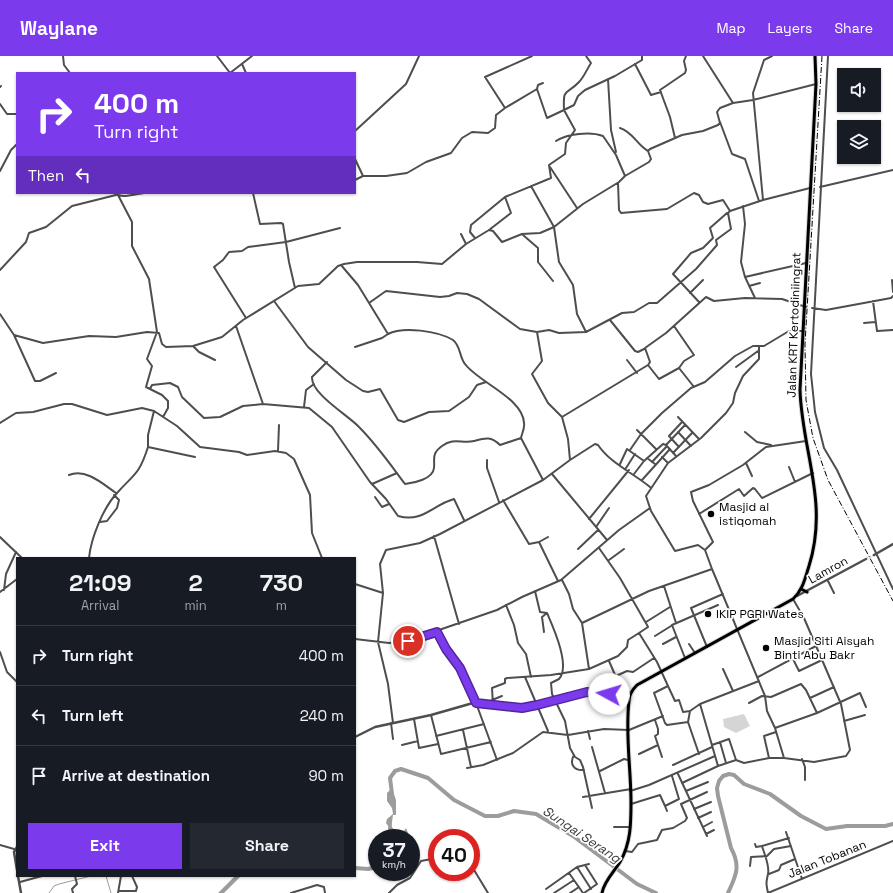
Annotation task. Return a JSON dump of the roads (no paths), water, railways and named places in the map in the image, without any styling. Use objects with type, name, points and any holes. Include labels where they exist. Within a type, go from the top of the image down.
[{"type":"main road","name":"Jalan KRT Kertodiniingrat","points":[[630,693],[636,685],[794,599],[801,589],[815,543],[817,510],[813,473],[800,403],[802,331],[805,306],[816,84],[815,56]]},
{"type":"main road","points":[[801,589],[807,592]]},
{"type":"main road","points":[[602,893],[604,885],[619,864],[629,838],[631,804],[629,730],[630,693]]},
{"type":"street","points":[[63,56],[64,65],[69,72]]},
{"type":"street","points":[[217,56],[228,72]]},
{"type":"street","points":[[230,72],[252,56]]},
{"type":"street","points":[[356,130],[406,84],[419,56]]},
{"type":"street","points":[[505,108],[485,77],[532,56]]},
{"type":"street","points":[[549,165],[565,154],[566,143],[575,130],[564,110],[563,96],[566,90],[579,82],[591,63],[586,56]]},
{"type":"street","points":[[537,88],[546,118],[574,105],[578,96],[585,90],[642,60],[642,56]]},
{"type":"street","points":[[674,138],[667,104],[660,90],[685,73],[686,70],[684,61],[686,56]]},
{"type":"street","points":[[703,56],[732,103]]},
{"type":"street","points":[[763,200],[753,100],[754,89],[761,67],[765,59],[772,56]]},
{"type":"street","points":[[828,56],[810,374],[815,412],[821,441],[893,589]]},
{"type":"street","points":[[242,64],[246,72]]},
{"type":"street","points":[[635,64],[651,95],[661,92]]},
{"type":"street","points":[[608,78],[611,130],[616,155]]},
{"type":"street","points":[[356,180],[363,176],[386,176],[407,173],[426,162],[451,153],[462,138],[472,132],[488,133],[494,128],[496,115],[543,83]]},
{"type":"street","points":[[759,201],[745,159],[732,154],[720,121],[718,109],[732,103],[753,100],[816,84]]},
{"type":"street","points":[[0,104],[7,114],[16,114]]},
{"type":"street","points":[[648,151],[674,138],[703,131],[718,125],[720,121]]},
{"type":"street","points":[[487,231],[493,231],[502,242],[522,234],[540,233],[554,227],[577,208],[649,162],[650,159],[648,151],[637,144],[629,133],[620,128]]},
{"type":"street","points":[[556,142],[572,136],[601,135],[605,137],[616,155],[625,176]]},
{"type":"street","points":[[0,171],[11,150],[16,145]]},
{"type":"street","points":[[356,161],[363,176]]},
{"type":"street","points":[[475,238],[470,232],[471,225],[505,197],[551,178],[549,165]]},
{"type":"street","points":[[549,165],[577,208]]},
{"type":"street","points":[[820,187],[893,170]]},
{"type":"street","points":[[369,302],[386,291],[440,297],[457,293],[467,294],[479,299],[520,329],[537,332],[549,330],[559,333],[586,332],[622,313],[634,312],[649,303],[657,304],[696,269],[717,245],[716,240],[732,229],[729,212],[723,200],[708,204],[703,202],[699,195],[694,193],[667,209],[622,213],[619,210],[618,183]]},
{"type":"street","points":[[531,186],[554,227],[559,262],[573,285],[577,314],[586,332]]},
{"type":"street","points":[[699,302],[673,274],[690,253],[703,248],[713,238],[710,228],[729,212],[743,206],[810,188]]},
{"type":"street","points":[[0,270],[26,242],[29,233],[46,227],[72,206],[116,194],[132,222],[132,246],[149,279],[157,332],[162,344],[166,347],[193,346],[222,337],[246,318],[299,286],[319,284],[341,265],[357,262],[417,262],[442,264],[466,244],[487,231],[511,213],[505,197]]},
{"type":"street","points":[[253,194],[259,222],[262,224],[282,223],[295,288]]},
{"type":"street","points":[[743,206],[745,224],[741,260],[745,277],[755,298]]},
{"type":"street","points":[[246,318],[214,267],[223,260],[229,252],[242,251],[248,247],[286,242],[340,228]]},
{"type":"street","points":[[461,234],[466,244]]},
{"type":"street","points":[[522,234],[538,248],[538,262],[553,281]]},
{"type":"street","points":[[745,277],[806,263]]},
{"type":"street","points":[[341,265],[369,302],[388,334]]},
{"type":"street","points":[[690,293],[703,280]]},
{"type":"street","points":[[892,280],[893,292]]},
{"type":"street","points":[[749,286],[760,283]]},
{"type":"street","points":[[813,308],[826,310],[891,298],[893,296]]},
{"type":"street","points":[[610,320],[635,351],[638,352],[674,326],[699,302],[707,297],[714,301],[755,298],[782,299],[805,306]]},
{"type":"street","points":[[274,301],[302,340],[354,386],[368,392],[380,389],[398,420],[404,422],[429,412],[449,411],[469,397],[477,385],[486,382]]},
{"type":"street","points":[[873,301],[877,331],[893,330]]},
{"type":"street","points":[[0,314],[14,335],[35,381],[40,381],[56,373]]},
{"type":"street","points":[[864,323],[875,322]]},
{"type":"street","points":[[236,326],[263,404]]},
{"type":"street","points":[[648,365],[659,379],[679,368],[684,361],[694,354],[674,326]]},
{"type":"street","points":[[355,347],[382,338],[393,331],[408,330],[440,333],[454,341],[460,349],[465,364],[512,401],[523,416],[524,424],[522,438],[543,480]]},
{"type":"street","points":[[620,464],[625,450],[630,450],[641,434],[662,413],[694,387],[705,382],[739,353],[753,346],[766,345],[788,331],[802,331]]},
{"type":"street","points":[[14,335],[38,343],[47,344],[82,337],[116,337],[157,332]]},
{"type":"street","points":[[157,332],[147,360],[152,366],[146,387],[162,395],[168,401],[168,408],[162,417]]},
{"type":"street","points":[[537,332],[542,361],[532,374],[548,403],[562,417],[568,439],[570,460]]},
{"type":"street","points":[[193,346],[199,352],[215,360]]},
{"type":"street","points":[[759,346],[759,358],[743,376],[735,393],[732,404],[717,423],[691,446],[668,463],[650,487],[646,498],[674,551],[698,545],[705,550],[766,698],[767,711],[775,728],[784,758]]},
{"type":"street","points":[[562,417],[648,365],[650,360],[644,349]]},
{"type":"street","points":[[736,367],[758,351]]},
{"type":"street","points":[[627,360],[636,373]]},
{"type":"street","points":[[328,362],[312,377],[314,384],[330,404],[352,419],[360,427],[382,451],[406,484],[424,479],[434,468],[434,456],[441,446],[454,440],[473,442],[485,437],[494,439],[500,444],[522,438]]},
{"type":"street","points":[[679,368],[694,387]]},
{"type":"street","points":[[150,389],[152,385],[170,383],[178,387],[182,396],[204,418],[220,417],[243,406],[263,404],[304,407],[315,412],[332,426],[372,484],[398,516],[414,518],[454,500],[464,520]]},
{"type":"street","points":[[304,407],[306,390],[314,384]]},
{"type":"street","points":[[0,423],[16,413],[33,412],[64,404],[72,404],[107,415],[142,408],[154,411],[184,431],[197,444],[204,448],[239,452],[247,456],[278,450],[293,458],[310,495],[312,533],[322,557]]},
{"type":"street","points":[[89,557],[92,541],[99,523],[114,495],[141,468],[148,447],[148,435],[154,411]]},
{"type":"street","points":[[678,417],[699,439]]},
{"type":"street","points":[[680,447],[669,435],[682,422]]},
{"type":"street","points":[[278,450],[279,425]]},
{"type":"street","points":[[652,462],[685,425]]},
{"type":"street","points":[[675,429],[691,446]]},
{"type":"street","points":[[637,430],[656,449]]},
{"type":"street","points":[[745,432],[757,442],[771,445],[807,441]]},
{"type":"street","points":[[673,453],[692,433]]},
{"type":"street","points":[[393,739],[388,684],[378,642],[383,593],[380,564],[386,551],[420,543],[434,536],[543,480],[570,460],[598,444],[606,456],[620,464],[650,487]]},
{"type":"street","points":[[634,474],[656,449],[663,444],[666,445]]},
{"type":"street","points":[[666,445],[676,456]]},
{"type":"street","points":[[705,550],[713,542],[691,495],[691,492],[711,484],[746,463],[771,445]]},
{"type":"street","points":[[148,447],[195,457]]},
{"type":"street","points":[[642,480],[670,449]]},
{"type":"street","points":[[630,450],[644,461]]},
{"type":"street","points":[[590,519],[627,469],[635,454]]},
{"type":"street","points":[[662,457],[668,463]]},
{"type":"street","points":[[647,458],[655,464]]},
{"type":"street","points":[[487,460],[487,468],[499,502]]},
{"type":"street","points":[[746,463],[752,476]]},
{"type":"street","points":[[789,467],[795,482]]},
{"type":"street","points":[[69,475],[76,472],[95,478],[116,493]]},
{"type":"street","points":[[372,484],[397,473]]},
{"type":"street","points":[[700,514],[739,488],[744,496],[755,488],[762,498],[813,473]]},
{"type":"street","points":[[552,474],[607,540]]},
{"type":"street","points":[[99,523],[108,521],[117,508],[119,500],[114,495]]},
{"type":"street","points":[[375,497],[382,507],[389,504]]},
{"type":"street","points":[[502,500],[522,530],[528,543],[539,542],[548,537]]},
{"type":"street","points":[[578,549],[597,528],[609,508]]},
{"type":"street","points":[[356,639],[389,643],[408,641],[459,624],[506,605],[562,579],[619,530],[650,508]]},
{"type":"street","points":[[434,536],[459,624]]},
{"type":"street","points":[[0,537],[21,557]]},
{"type":"street","points":[[539,542],[558,581]]},
{"type":"street","points":[[875,554],[893,544]]},
{"type":"street","points":[[493,705],[492,687],[505,683],[505,679],[508,677],[531,677],[589,669],[610,661],[626,649],[629,638],[648,627],[633,599],[599,548]]},
{"type":"street","points":[[608,560],[624,549]]},
{"type":"street","points":[[4,590],[6,574],[16,552]]},
{"type":"street","name":"Lamron","points":[[797,596],[828,581],[866,559]]},
{"type":"street","points":[[582,623],[664,586],[712,569]]},
{"type":"street","points":[[562,579],[569,594],[573,609],[582,623],[589,669]]},
{"type":"street","points":[[0,592],[16,580]]},
{"type":"street","points":[[828,581],[834,593]]},
{"type":"street","points":[[356,584],[383,593]]},
{"type":"street","points":[[664,586],[672,615],[676,623]]},
{"type":"street","points":[[535,591],[540,612],[547,613]]},
{"type":"street","points":[[707,647],[694,616],[692,607],[723,594]]},
{"type":"street","points":[[682,783],[718,766],[736,760],[746,763],[768,758],[784,758],[814,762],[849,754],[850,750],[841,704],[794,599]]},
{"type":"street","points":[[506,605],[514,625],[518,643],[526,653],[531,677]]},
{"type":"street","points":[[655,636],[676,623],[718,605]]},
{"type":"street","points":[[646,622],[670,607]]},
{"type":"street","points":[[544,632],[542,617],[547,613]]},
{"type":"street","points":[[547,613],[558,640],[562,658],[562,673],[559,679],[550,684],[555,701],[565,721],[574,755],[580,760],[584,770],[592,808]]},
{"type":"street","points":[[672,626],[686,659]]},
{"type":"street","points":[[437,632],[446,649],[460,668],[476,703],[497,760]]},
{"type":"street","points":[[639,633],[654,658],[675,701],[679,700],[683,712],[690,711],[700,704],[759,681]]},
{"type":"street","points":[[663,644],[676,636]]},
{"type":"street","points":[[689,644],[695,654]]},
{"type":"street","points":[[758,677],[816,646]]},
{"type":"street","points":[[0,652],[7,672],[16,681]]},
{"type":"street","points":[[616,676],[627,670],[632,672],[654,658]]},
{"type":"street","points":[[793,659],[799,671],[822,660]]},
{"type":"street","points":[[610,661],[623,692]]},
{"type":"street","points":[[723,669],[733,691]]},
{"type":"street","points":[[525,677],[549,732]]},
{"type":"street","points":[[749,703],[762,696],[766,698],[771,697],[801,684],[810,698],[817,714]]},
{"type":"street","points":[[668,686],[654,693],[667,725],[688,722]]},
{"type":"street","points":[[810,698],[834,688]]},
{"type":"street","points":[[356,736],[375,727],[431,715],[476,703],[515,708],[537,705],[587,692],[609,694],[623,692],[630,693]]},
{"type":"street","points":[[775,728],[817,714],[860,694],[866,707]]},
{"type":"street","points":[[492,700],[502,696]]},
{"type":"street","points":[[700,704],[718,766]]},
{"type":"street","points":[[690,711],[688,722],[699,754]]},
{"type":"street","points":[[431,715],[441,754],[491,742]]},
{"type":"street","points":[[844,721],[865,715]]},
{"type":"street","points":[[467,768],[497,760],[519,749],[541,732],[568,735],[604,728],[629,730],[663,716]]},
{"type":"street","points":[[414,718],[419,748],[438,744]]},
{"type":"street","points":[[655,720],[658,729],[658,734],[655,736],[662,757]]},
{"type":"street","points":[[436,736],[484,724]]},
{"type":"street","points":[[463,730],[471,767]]},
{"type":"street","points":[[588,731],[590,739]]},
{"type":"street","points":[[768,758],[764,736],[776,732]]},
{"type":"street","points":[[673,765],[699,754],[720,742],[729,740],[736,760]]},
{"type":"street","points":[[402,745],[418,741]]},
{"type":"street","points":[[720,742],[726,763]]},
{"type":"street","points":[[639,754],[658,744]]},
{"type":"street","points":[[592,747],[604,793]]},
{"type":"street","points":[[574,755],[572,761],[574,768],[577,770],[584,770]]},
{"type":"street","points":[[583,798],[604,793],[631,790],[672,776],[715,756]]},
{"type":"street","points":[[599,771],[624,759],[630,760]]},
{"type":"street","points":[[802,760],[805,767],[805,780]]},
{"type":"street","points":[[678,773],[706,835],[714,830]]},
{"type":"street","points":[[625,851],[632,852],[638,844],[657,840],[662,830],[673,828],[686,821],[687,818],[672,776]]},
{"type":"street","points":[[686,791],[708,782]]},
{"type":"street","points":[[681,804],[707,792]]},
{"type":"street","points":[[631,804],[660,795],[667,811]]},
{"type":"street","points":[[665,806],[679,799]]},
{"type":"street","points":[[694,809],[711,802]]},
{"type":"street","points":[[698,818],[711,812]]},
{"type":"street","points":[[703,827],[712,822]]},
{"type":"street","points":[[614,827],[630,827]]},
{"type":"street","points":[[786,832],[802,879]]},
{"type":"street","points":[[755,844],[756,847],[762,846],[789,838]]},
{"type":"street","name":"Jalan Tobanan","points":[[768,893],[893,841]]},
{"type":"street","points":[[0,845],[16,848]]},
{"type":"street","points":[[762,846],[769,874]]},
{"type":"street","points":[[750,866],[751,857],[765,857],[770,855],[774,849],[791,846]]},
{"type":"street","points":[[768,893],[765,881],[769,874],[778,871],[781,866],[796,859]]},
{"type":"street","points":[[389,893],[397,885],[410,878],[421,861],[428,860]]},
{"type":"street","points":[[546,889],[577,868],[589,864]]},
{"type":"street","points":[[569,873],[584,893],[597,883],[585,865]]},
{"type":"street","points":[[577,868],[591,889]]},
{"type":"street","points":[[18,877],[21,893]]},
{"type":"street","points":[[20,882],[38,877]]},
{"type":"street","points":[[121,877],[119,892],[136,891],[137,888],[132,877]]},
{"type":"street","points":[[73,893],[72,889],[77,884],[76,878]]},
{"type":"street","points":[[480,880],[488,893]]},
{"type":"street","points":[[554,893],[574,880]]},
{"type":"street","points":[[291,893],[317,884],[324,887],[325,893]]},
{"type":"street","points":[[570,893],[579,887]]},
{"type":"waterway","name":"Sungai Serang","points":[[392,794],[390,778],[395,771],[401,769],[428,778],[454,800],[485,816],[498,816],[514,811],[536,814],[573,836],[637,884],[656,893]]},
{"type":"waterway","name":"Sungai Serang","points":[[728,893],[735,876],[737,866],[718,796],[717,788],[719,781],[723,776],[729,774],[734,775],[744,784],[770,794],[801,816],[826,829],[847,826],[885,826],[893,824]]},
{"type":"waterway","name":"Sungai Serang","points":[[356,868],[368,869]]},
{"type":"waterway","points":[[49,893],[54,886],[87,877]]},
{"type":"waterway","points":[[106,877],[111,893]]},
{"type":"tunnel","points":[[866,559],[874,555]]},
{"type":"railway","points":[[822,56],[805,344],[806,400],[813,438],[828,480],[893,601]]},
{"type":"place","name":"Masjid al istiqomah","points":[[711,514]]},
{"type":"place","name":"IKIP PGRI Wates","points":[[708,614]]},
{"type":"place","name":"Masjid Siti Aisyah Binti Abu Bakr","points":[[766,648]]}]
